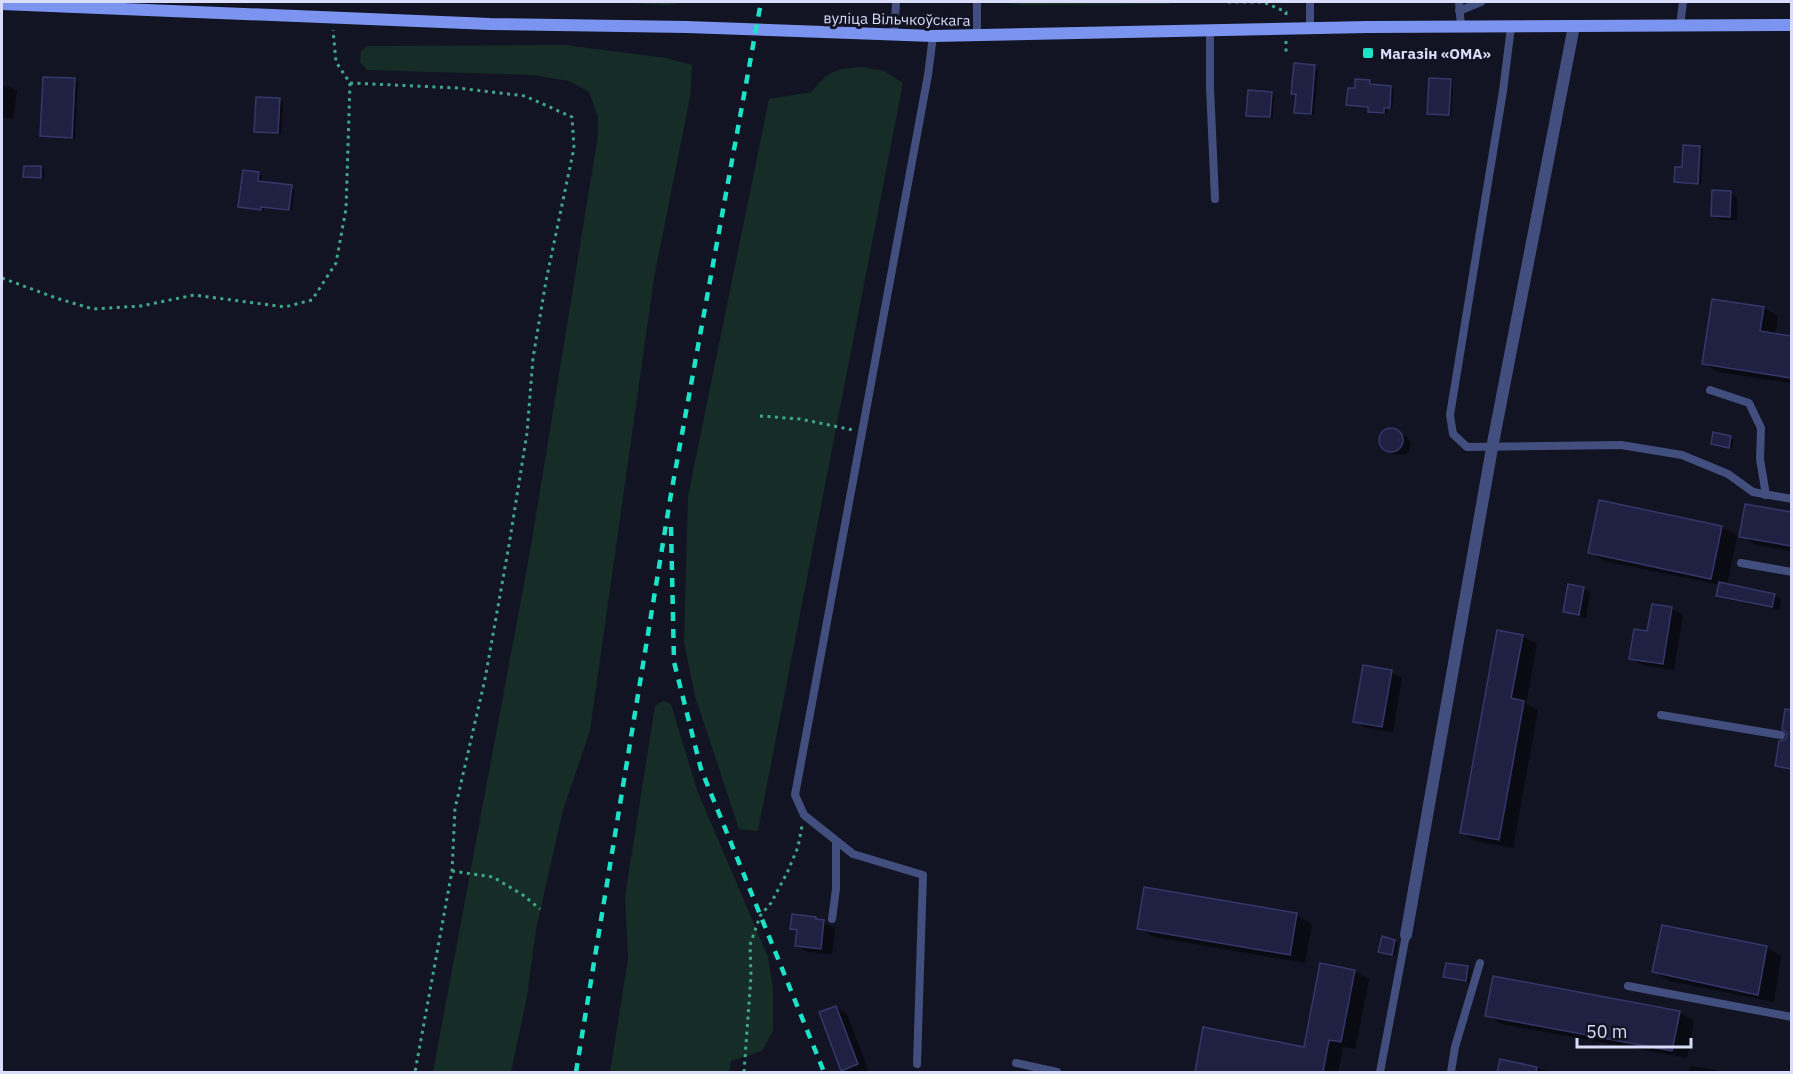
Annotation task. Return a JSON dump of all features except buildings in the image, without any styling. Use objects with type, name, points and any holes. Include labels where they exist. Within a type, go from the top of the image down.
[{"type":"main road","name":"вуліца Вільчкоўскага","points":[[2,4],[103,5],[490,24],[687,27],[933,36],[1310,28],[1791,25]]},
{"type":"street","points":[[1406,935],[1492,448],[1574,26]]},
{"type":"lane","points":[[894,35],[896,2]]},
{"type":"lane","points":[[977,2],[977,36]]},
{"type":"lane","points":[[1310,2],[1310,28]]},
{"type":"lane","points":[[1459,2],[1461,27]]},
{"type":"lane","points":[[1459,11],[1481,2]]},
{"type":"lane","points":[[1680,26],[1683,2]]},
{"type":"lane","points":[[1511,27],[1503,91],[1449,415],[1453,434],[1467,447],[1622,445],[1682,455],[1728,474],[1753,492],[1791,500]]},
{"type":"lane","points":[[1210,30],[1215,198]]},
{"type":"lane","points":[[917,1064],[923,876],[853,854],[804,815],[795,795],[928,75],[933,36]]},
{"type":"lane","points":[[1710,390],[1749,403],[1761,428],[1760,459],[1766,495]]},
{"type":"lane","points":[[1741,563],[1791,572]]},
{"type":"lane","points":[[1661,716],[1780,735]]},
{"type":"lane","points":[[832,919],[836,889],[836,841]]},
{"type":"lane","points":[[1380,1072],[1406,935]]},
{"type":"lane","points":[[1451,1072],[1455,1047],[1480,963]]},
{"type":"lane","points":[[1628,986],[1791,1017]]},
{"type":"lane","points":[[1016,1063],[1057,1072]]},
{"type":"path","points":[[2,278],[93,309],[141,306],[194,294],[285,307],[312,300],[336,263],[346,209],[350,83],[336,62],[333,16]]},
{"type":"path","points":[[350,83],[458,88],[525,96],[572,117],[574,148],[546,281],[533,358],[527,433],[487,668],[455,809],[452,871],[415,1072]]},
{"type":"path","points":[[760,416],[800,419],[861,432]]},
{"type":"path","points":[[744,1072],[751,976],[750,945],[760,916],[771,903],[798,847],[804,815]]},
{"type":"path","points":[[452,871],[493,877],[523,895],[540,909]]},
{"type":"green space","points":[[611,2],[686,2],[668,5]]},
{"type":"green space","points":[[1000,2],[1176,2],[1168,4],[1021,5]]},
{"type":"green space","points":[[565,45],[666,58],[692,65],[690,97],[654,278],[590,731],[563,810],[536,929],[527,997],[511,1072],[433,1072],[531,546],[598,135],[598,117],[589,92],[569,81],[533,75],[367,70],[360,62],[361,51],[367,46]]},
{"type":"green space","points":[[861,67],[884,71],[903,83],[758,831],[739,829],[695,696],[684,642],[688,496],[769,99],[812,92],[832,72]]},
{"type":"green space","points":[[663,701],[671,704],[697,790],[768,957],[773,988],[773,1031],[762,1051],[731,1061],[729,1072],[610,1072],[628,959],[625,896],[655,706]]},
{"type":"railway","points":[[576,1072],[671,494],[761,2]]},
{"type":"railway","points":[[671,527],[674,662],[701,769],[824,1072]]},
{"type":"place","name":"Магазін «ОМА»","points":[[1368,53]]}]
